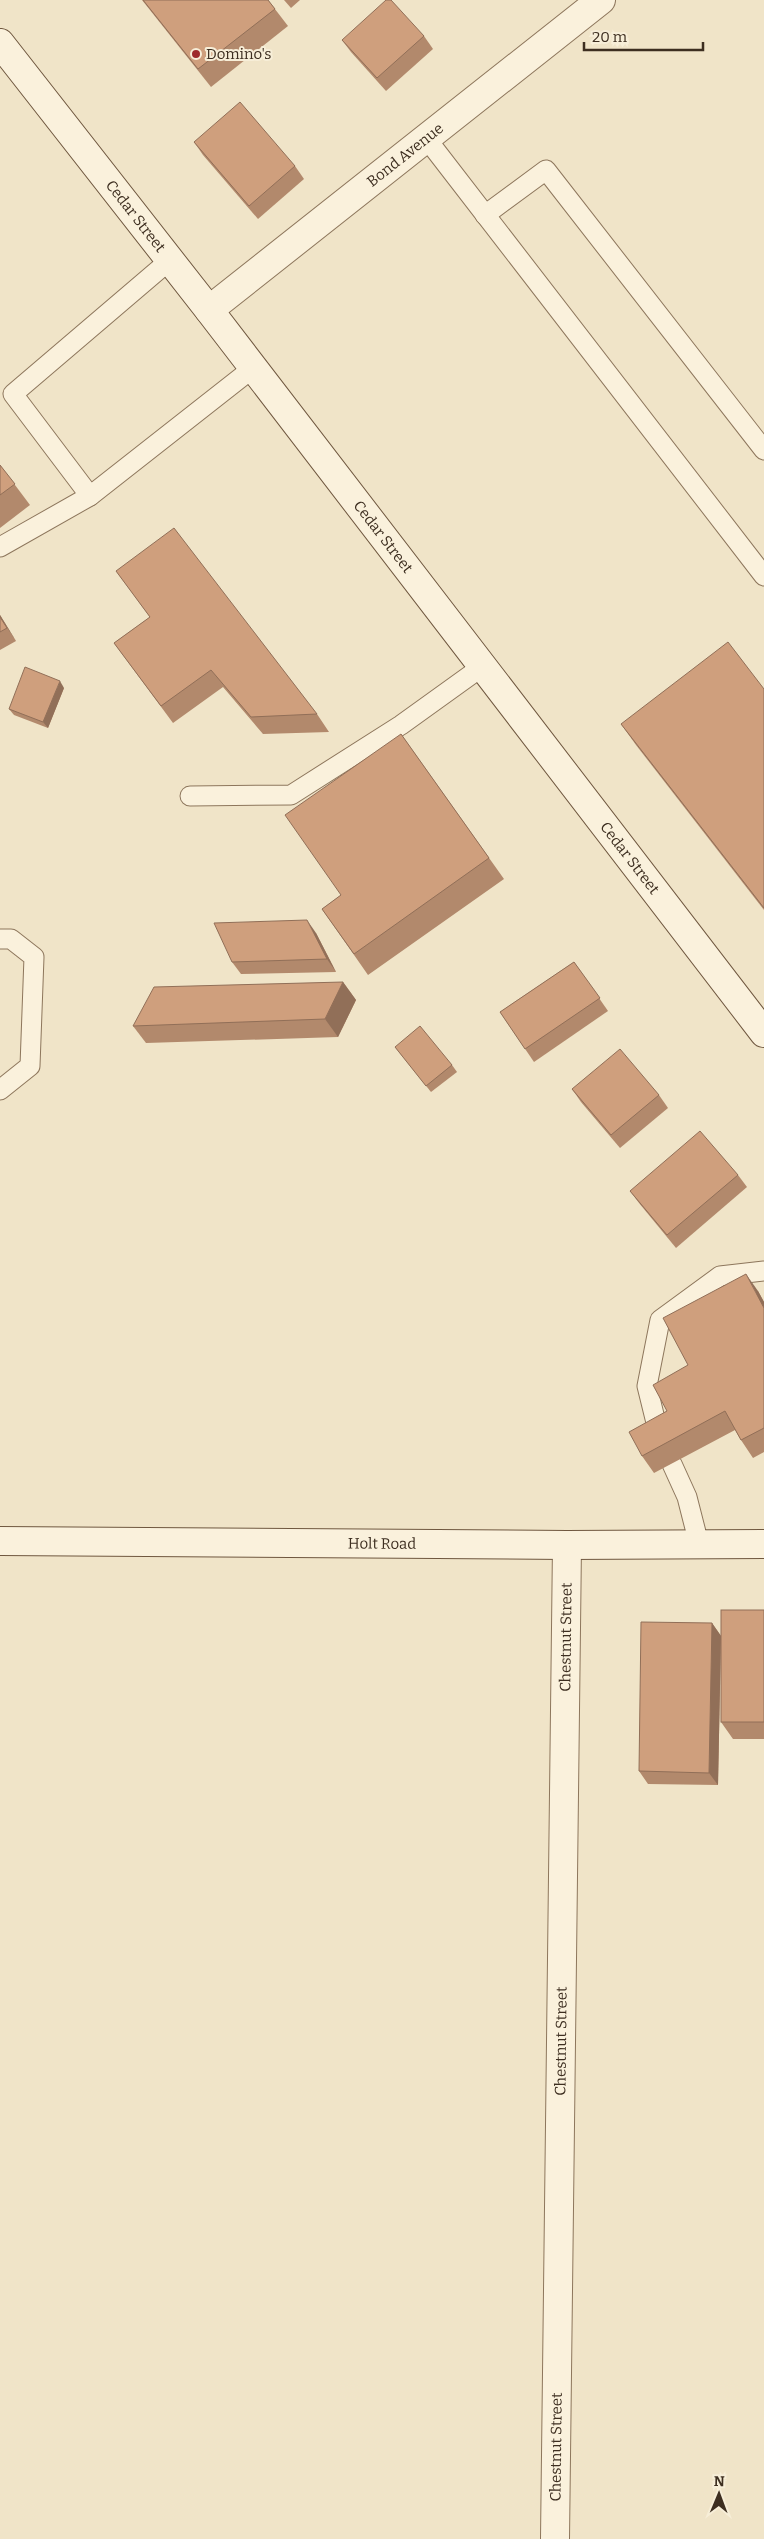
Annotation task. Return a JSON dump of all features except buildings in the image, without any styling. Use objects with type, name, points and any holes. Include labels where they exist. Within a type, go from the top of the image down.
[{"type":"main road","name":"Bond Avenue","points":[[209,310],[601,0]]},
{"type":"main road","name":"Cedar Street","points":[[0,43],[209,310],[764,1033]]},
{"type":"main road","name":"Holt Road","points":[[0,1540],[567,1545],[764,1544]]},
{"type":"main road","name":"Chestnut Street","points":[[555,2539],[567,1545]]},
{"type":"lane","points":[[426,138],[764,576]]},
{"type":"lane","points":[[485,215],[546,170],[764,450]]},
{"type":"lane","points":[[90,496],[13,394],[170,260]]},
{"type":"lane","points":[[0,546],[90,496],[253,368]]},
{"type":"lane","points":[[190,796],[291,795],[401,725],[483,666]]},
{"type":"lane","points":[[0,938],[11,939],[34,957],[30,1066],[0,1090]]},
{"type":"lane","points":[[660,1439],[647,1386],[660,1320],[720,1276],[764,1270]]},
{"type":"lane","points":[[672,1464],[687,1498],[699,1544]]},
{"type":"place","name":"Domino's","points":[[196,54]]}]
